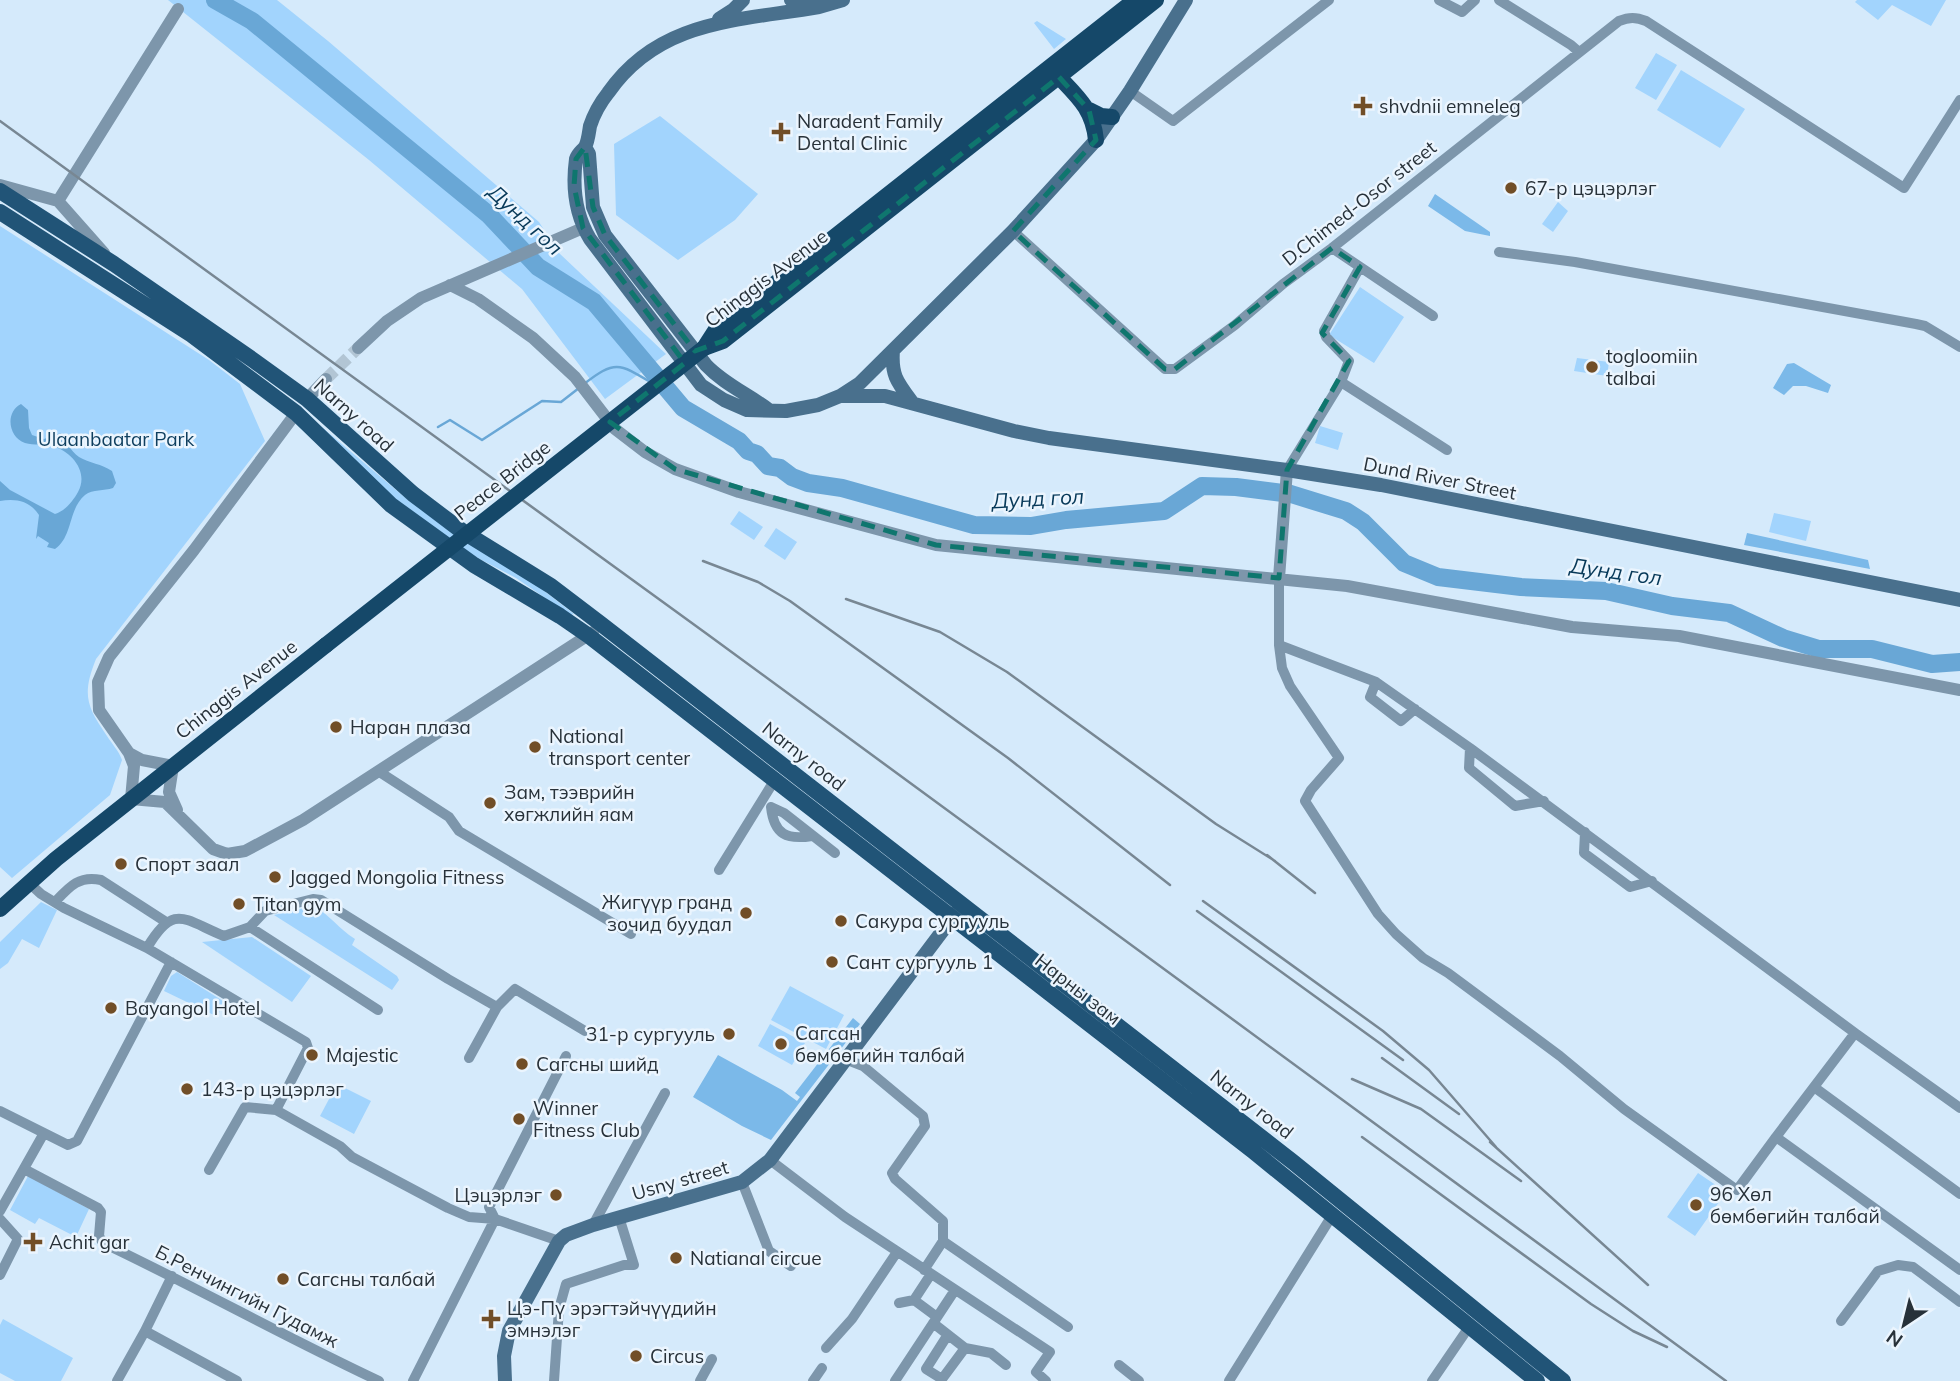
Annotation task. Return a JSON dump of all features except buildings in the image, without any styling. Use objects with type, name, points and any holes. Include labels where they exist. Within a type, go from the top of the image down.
[{"type":"highway","name":"Chinggis Avenue","points":[[704,348],[715,331],[1135,0]]},
{"type":"highway","name":"Chinggis Avenue","points":[[704,348],[723,341],[1156,0]]},
{"type":"highway","points":[[1059,77],[1089,110],[1101,116],[1112,117]]},
{"type":"highway","points":[[1089,110],[1096,140]]},
{"type":"highway","name":"Peace Bridge","points":[[326,645],[704,348]]},
{"type":"highway","name":"Chinggis Avenue","points":[[131,799],[326,645]]},
{"type":"highway","points":[[0,909],[28,882],[131,799]]},
{"type":"main road","points":[[743,0],[712,23],[664,42],[631,65],[599,106],[585,148],[578,153],[576,159],[574,186],[575,203],[583,228],[606,262],[701,384],[724,400],[747,410],[800,409],[840,396],[876,369],[1013,231],[1096,140],[1130,91],[1186,0]]},
{"type":"main road","points":[[791,0],[819,8]]},
{"type":"main road","points":[[712,23],[819,8],[845,1]]},
{"type":"main road","points":[[585,148],[589,154],[593,207],[606,235],[706,365],[721,380],[769,410]]},
{"type":"main road","name":"Narny road","points":[[0,191],[114,264],[307,399],[413,494],[462,531],[551,586],[601,624],[957,912],[1268,1143],[1563,1381]]},
{"type":"main road","points":[[23,206],[6,216],[192,335],[251,377],[296,413],[391,505],[474,565],[589,636]]},
{"type":"main road","points":[[893,349],[891,365],[894,377],[912,402]]},
{"type":"main road","name":"Dund River Street","points":[[840,396],[885,396],[1049,438],[1381,485],[1960,600]]},
{"type":"main road","name":"Нарны зам","points":[[589,636],[774,781],[957,912],[1537,1381]]},
{"type":"main road","name":"Usny street","points":[[559,1241],[566,1235],[593,1225],[742,1182],[770,1160],[957,912]]},
{"type":"main road","points":[[1233,1135],[1228,1126],[1230,1124],[1268,1143]]},
{"type":"main road","points":[[505,1381],[504,1356],[509,1331],[559,1241]]},
{"type":"street","points":[[1130,91],[1173,121],[1329,0]]},
{"type":"street","points":[[1439,0],[1462,12],[1475,0]]},
{"type":"street","points":[[1499,0],[1578,52]]},
{"type":"street","points":[[58,201],[178,9]]},
{"type":"street","name":"D.Chimed-Osor street","points":[[1013,231],[1166,369],[1175,369],[1234,326],[1283,284],[1619,21],[1635,17],[1646,20],[1904,188],[1960,100]]},
{"type":"street","points":[[0,185],[58,201],[114,264]]},
{"type":"street","points":[[358,348],[387,321],[421,298],[583,228]]},
{"type":"street","points":[[1332,248],[1433,316]]},
{"type":"street","points":[[1499,252],[1575,262],[1916,324],[1925,326],[1960,347]]},
{"type":"street","points":[[1360,267],[1324,331],[1326,337],[1349,359],[1341,382],[1287,470],[1279,578],[1279,645],[1282,668],[1290,686],[1339,758],[1311,789],[1305,801],[1378,914],[1423,958],[1448,973],[1560,1056],[1624,1109],[1737,1189],[1855,1032]]},
{"type":"street","points":[[450,285],[478,299],[533,338],[575,377],[615,429],[645,452],[675,469],[739,492],[936,545],[1348,586],[1572,627],[1679,636],[1960,691]]},
{"type":"street","points":[[307,399],[326,379]]},
{"type":"street","points":[[1341,382],[1447,450]]},
{"type":"street","points":[[178,813],[169,792],[173,766],[142,760],[130,752],[99,710],[98,682],[109,657],[194,550],[296,413]]},
{"type":"street","points":[[130,752],[134,766],[131,799],[165,803],[213,849],[227,854],[245,851],[303,820],[589,636],[601,624]]},
{"type":"street","points":[[1279,645],[1376,682],[1544,801],[1960,1108]]},
{"type":"street","points":[[1376,682],[1370,697],[1401,721],[1415,709]]},
{"type":"street","points":[[1471,748],[1469,768],[1515,806],[1544,801]]},
{"type":"street","points":[[378,771],[449,817],[458,831],[631,934]]},
{"type":"street","points":[[719,870],[774,781]]},
{"type":"street","points":[[812,836],[793,838],[782,834],[775,825],[771,807],[784,813],[835,853]]},
{"type":"street","points":[[1585,832],[1584,853],[1630,887],[1652,881]]},
{"type":"street","points":[[55,902],[70,886],[84,878],[92,878],[100,880],[166,922]]},
{"type":"street","points":[[28,882],[55,902],[147,948],[308,1044],[276,1110]]},
{"type":"street","points":[[147,948],[159,927],[176,919],[193,921],[224,936],[250,927],[265,911],[313,899],[321,900],[497,1007]]},
{"type":"street","points":[[250,927],[378,1010]]},
{"type":"street","points":[[0,1111],[68,1144],[74,1144],[80,1138],[171,962]]},
{"type":"street","points":[[469,1058],[497,1007],[515,989],[585,1031]]},
{"type":"street","points":[[495,1219],[489,1207],[566,1056]]},
{"type":"street","points":[[845,1059],[863,1066],[926,1121],[892,1174],[943,1221],[943,1241],[915,1300]]},
{"type":"street","points":[[1814,1087],[1960,1194]]},
{"type":"street","points":[[593,1225],[664,1093]]},
{"type":"street","points":[[209,1170],[245,1107],[276,1110],[340,1146],[352,1157],[448,1209],[469,1217],[495,1219],[559,1241]]},
{"type":"street","points":[[0,1211],[44,1133]]},
{"type":"street","points":[[1776,1137],[1960,1270]]},
{"type":"street","points":[[770,1160],[845,1217],[1050,1352],[1036,1373],[1046,1381]]},
{"type":"street","name":"Б.Ренчингийн Гудамж","points":[[24,1169],[98,1208],[102,1212],[99,1236],[103,1243],[172,1276],[289,1339],[379,1381]]},
{"type":"street","points":[[742,1182],[769,1251],[791,1266]]},
{"type":"street","points":[[1229,1381],[1333,1214]]},
{"type":"street","points":[[554,1381],[559,1309],[566,1284],[624,1265],[634,1265],[619,1217]]},
{"type":"street","points":[[0,1219],[18,1238],[0,1275]]},
{"type":"street","points":[[413,1381],[495,1219]]},
{"type":"street","points":[[943,1241],[1068,1327]]},
{"type":"street","points":[[826,1348],[852,1319],[897,1252]]},
{"type":"street","points":[[1841,1321],[1878,1271],[1898,1265],[1913,1267],[1960,1302]]},
{"type":"street","points":[[117,1381],[172,1276]]},
{"type":"street","points":[[895,1381],[955,1290]]},
{"type":"street","points":[[899,1303],[915,1300]]},
{"type":"street","points":[[915,1300],[947,1336],[965,1348],[991,1353],[1006,1365]]},
{"type":"street","points":[[1432,1381],[1469,1327]]},
{"type":"street","points":[[145,1331],[236,1381]]},
{"type":"street","points":[[947,1336],[926,1369],[942,1379],[965,1348]]},
{"type":"street","points":[[700,1381],[712,1359]]},
{"type":"street","points":[[1119,1365],[1139,1381]]},
{"type":"street","points":[[813,1381],[822,1368]]},
{"type":"highlighted area","points":[[1059,77],[1089,110],[1096,140],[1013,231],[1165,369],[1175,369],[1332,248],[1360,267],[1322,333],[1349,361],[1287,470],[1279,578],[936,545],[675,469],[610,422],[685,363],[583,228],[574,186],[576,159],[585,147],[593,207],[605,235],[695,351],[723,341]]},
{"type":"green space","points":[[168,0],[277,0],[539,222],[559,253],[666,354],[605,399],[522,289],[369,160]]},
{"type":"green space","points":[[1946,0],[1931,26],[1892,5],[1878,20],[1855,2]]},
{"type":"green space","points":[[1037,21],[1066,39],[1054,49],[1034,23]]},
{"type":"green space","points":[[1656,53],[1677,65],[1656,100],[1635,88]]},
{"type":"green space","points":[[1681,70],[1745,109],[1720,148],[1657,110]]},
{"type":"green space","points":[[660,116],[758,194],[735,220],[678,260],[616,215],[614,144]]},
{"type":"green space","points":[[1558,202],[1568,211],[1553,232],[1542,224]]},
{"type":"green space","name":"Ulaanbaatar Park","points":[[0,226],[209,360],[240,384],[265,441],[96,659],[89,682],[88,699],[94,716],[122,760],[110,795],[12,878],[0,867]]},
{"type":"green space","points":[[1360,287],[1404,317],[1374,363],[1329,335]]},
{"type":"green space","name":"togloomiin talbai","points":[[1577,358],[1609,362],[1607,376],[1574,371]]},
{"type":"green space","points":[[317,423],[408,500],[521,573],[574,614],[570,615],[516,578],[470,554],[391,497]]},
{"type":"green space","points":[[1320,426],[1343,433],[1338,450],[1315,443]]},
{"type":"green space","points":[[739,511],[763,527],[754,540],[730,524]]},
{"type":"green space","points":[[1774,513],[1811,521],[1806,541],[1769,532]]},
{"type":"green space","points":[[776,528],[797,542],[785,560],[764,546]]},
{"type":"green space","points":[[41,902],[57,910],[39,948],[22,939],[8,963],[0,969],[0,942]]},
{"type":"green space","points":[[314,906],[355,939],[352,945],[397,976],[399,980],[392,990],[274,915]]},
{"type":"green space","points":[[252,937],[311,976],[292,1002],[202,942]]},
{"type":"green space","points":[[177,972],[223,1001],[218,1017],[164,991],[171,976]]},
{"type":"green space","points":[[790,986],[844,1015],[826,1049],[771,1020]]},
{"type":"green space","name":"Сагсан бөмбөгийн талбай","points":[[770,1024],[805,1043],[792,1065],[758,1046]]},
{"type":"green space","points":[[337,1084],[371,1101],[354,1134],[320,1116]]},
{"type":"green space","name":"96 Хөл бөмбөгийн талбай","points":[[1698,1173],[1726,1192],[1695,1236],[1667,1217]]},
{"type":"green space","points":[[28,1176],[89,1209],[76,1237],[39,1218],[35,1224],[10,1210]]},
{"type":"green space","points":[[3,1319],[73,1358],[61,1381],[15,1381],[0,1373],[0,1325]]},
{"type":"shaded area","points":[[1435,194],[1490,232],[1490,236],[1465,231],[1428,206]]},
{"type":"shaded area","points":[[1794,363],[1831,385],[1828,393],[1806,386],[1793,386],[1784,395],[1773,388],[1787,364]]},
{"type":"shaded area","points":[[21,404],[28,410],[32,435],[44,439],[61,433],[79,457],[112,471],[116,483],[113,488],[85,495],[76,508],[65,537],[55,549],[47,547],[49,543],[38,536],[36,539],[39,515],[31,506],[17,500],[0,501],[0,481],[10,490],[55,514],[71,502],[81,485],[80,470],[66,453],[50,445],[25,443],[15,436],[11,418]]},
{"type":"shaded area","points":[[1747,533],[1868,560],[1870,569],[1744,545]]},
{"type":"shaded area","points":[[853,1018],[860,1024],[771,1140],[693,1097],[718,1055],[797,1101],[800,1097],[795,1093]]},
{"type":"waterway","name":"Дунд гол","points":[[215,0],[252,21],[489,215],[538,267],[594,302],[683,408],[739,441],[768,466],[780,468],[792,477],[808,483],[842,488],[974,525],[1031,526],[1164,511],[1202,486],[1291,494],[1346,511],[1363,522],[1404,563],[1438,577],[1521,587],[1606,591],[1672,606],[1729,613],[1783,638],[1819,649],[1872,649],[1932,664],[1960,662]]},
{"type":"waterway","points":[[584,384],[603,371],[617,367],[632,371],[652,383]]},
{"type":"waterway","points":[[438,427],[450,420],[482,440],[542,401],[561,402],[579,388]]},
{"type":"waterway","name":"Дунд гол","points":[[660,389],[673,397]]},
{"type":"tunnel","points":[[326,379],[358,348]]},
{"type":"railway","points":[[0,121],[707,634],[1726,1381]]},
{"type":"railway","points":[[703,561],[758,582],[790,601],[1008,758],[1170,885]]},
{"type":"railway","points":[[846,599],[940,632],[1007,672],[1216,824],[1275,861]]},
{"type":"railway","points":[[1267,855],[1315,893]]},
{"type":"railway","points":[[1203,901],[1383,1031],[1429,1070],[1496,1147]]},
{"type":"railway","points":[[1197,911],[1403,1060]]},
{"type":"railway","points":[[1382,1058],[1459,1114]]},
{"type":"railway","points":[[1352,1079],[1421,1109],[1521,1181]]},
{"type":"railway","points":[[1362,1137],[1591,1304],[1633,1331],[1667,1347]]},
{"type":"railway","points":[[1490,1142],[1648,1285]]},
{"type":"place","name":"shvdnii emneleg","points":[[1363,106]]},
{"type":"place","name":"Naradent Family Dental Clinic","points":[[781,132]]},
{"type":"place","name":"67-р цэцэрлэг","points":[[1511,188]]},
{"type":"place","name":"togloomiin talbai","points":[[1592,367]]},
{"type":"place","name":"Наран плаза","points":[[336,727]]},
{"type":"place","name":"National transport center","points":[[535,747]]},
{"type":"place","name":"Зам, тээврийн хөгжлийн яам","points":[[490,803]]},
{"type":"place","name":"Спорт заал","points":[[121,864]]},
{"type":"place","name":"Jagged Mongolia Fitness","points":[[275,877]]},
{"type":"place","name":"Titan gym","points":[[239,904]]},
{"type":"place","name":"Жигүүр гранд зочид буудал","points":[[746,913]]},
{"type":"place","name":"Сакура сургууль","points":[[841,921]]},
{"type":"place","name":"Сант сургууль 1","points":[[832,962]]},
{"type":"place","name":"Bayangol Hotel","points":[[111,1008]]},
{"type":"place","name":"31-р сургууль","points":[[729,1034]]},
{"type":"place","name":"Сагсан бөмбөгийн талбай","points":[[781,1044]]},
{"type":"place","name":"Majestic","points":[[312,1055]]},
{"type":"place","name":"Сагсны шийд","points":[[522,1064]]},
{"type":"place","name":"143-р цэцэрлэг","points":[[187,1089]]},
{"type":"place","name":"Winner Fitness Club","points":[[519,1119]]},
{"type":"place","name":"Цэцэрлэг","points":[[556,1195]]},
{"type":"place","name":"96 Хөл бөмбөгийн талбай","points":[[1696,1205]]},
{"type":"place","name":"Achit gar","points":[[33,1242]]},
{"type":"place","name":"Natianal circue","points":[[676,1258]]},
{"type":"place","name":"Сагсны талбай","points":[[283,1279]]},
{"type":"place","name":"Цэ-Пү эрэгтэйчүүдийн эмнэлэг","points":[[491,1319]]},
{"type":"place","name":"Circus","points":[[636,1356]]}]
